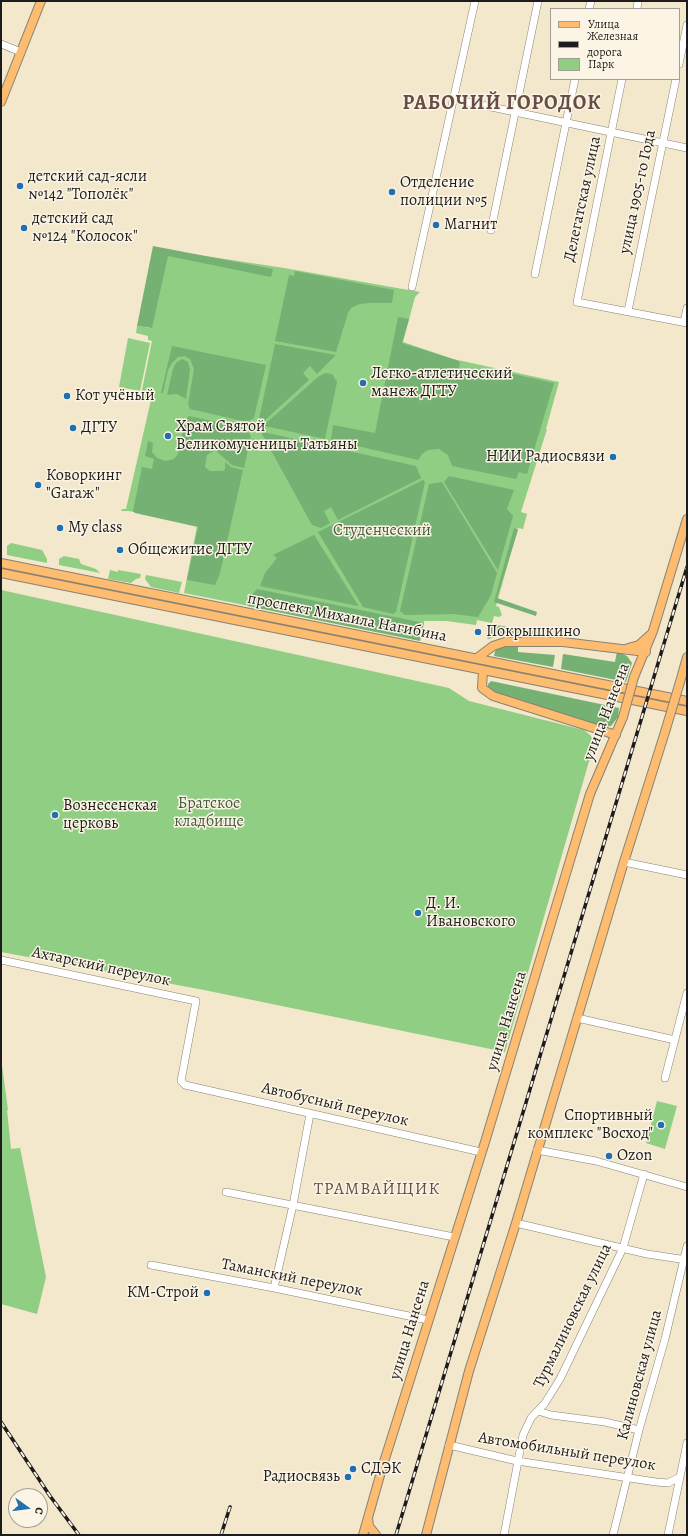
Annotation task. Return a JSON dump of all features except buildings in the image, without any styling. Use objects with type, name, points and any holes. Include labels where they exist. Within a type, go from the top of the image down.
[{"type":"main road","points":[[1,102],[41,1]]},
{"type":"main road","name":"улица Нансена","points":[[363,1535],[590,794],[616,734],[634,677],[646,652],[687,519]]},
{"type":"main road","name":"проспект Михаила Нагибина","points":[[1,563],[687,701]]},
{"type":"main road","name":"проспект Михаила Нагибина","points":[[1,573],[687,711]]},
{"type":"main road","points":[[626,649],[639,645],[653,631]]},
{"type":"main road","points":[[477,658],[496,644],[505,642],[563,642],[646,652]]},
{"type":"main road","points":[[626,649],[634,656],[638,668]]},
{"type":"main road","points":[[489,650],[489,656],[492,662]]},
{"type":"main road","points":[[426,1535],[448,1445],[469,1371],[516,1223],[624,862],[666,732],[680,682],[685,671],[687,657]]},
{"type":"main road","points":[[483,670],[482,688],[493,696],[616,734]]},
{"type":"main road","points":[[368,1515],[369,1526],[376,1535]]},
{"type":"main road","points":[[420,1535],[430,1516]]},
{"type":"street","points":[[412,287],[475,1]]},
{"type":"street","points":[[491,230],[538,1]]},
{"type":"street","points":[[680,59],[687,25]]},
{"type":"street","points":[[1,44],[21,52]]},
{"type":"street","points":[[535,274],[575,80]]},
{"type":"street","name":"Делегатская улица","points":[[622,80],[577,302],[628,311]]},
{"type":"street","name":"улица 1905-го Года","points":[[628,311],[676,80]]},
{"type":"street","points":[[454,99],[687,148]]},
{"type":"street","points":[[628,311],[686,323],[687,308]]},
{"type":"street","points":[[624,862],[687,875]]},
{"type":"street","name":"Ахтарский переулок","points":[[1,960],[196,1001],[181,1081],[182,1083]]},
{"type":"street","points":[[665,1078],[687,993]]},
{"type":"street","points":[[577,1018],[676,1040]]},
{"type":"street","name":"Автобусный переулок","points":[[182,1083],[310,1114],[481,1152]]},
{"type":"street","points":[[274,1288],[293,1205],[310,1114]]},
{"type":"street","points":[[537,1150],[596,1161],[687,1187]]},
{"type":"street","name":"Турмалиновская улица","points":[[504,1535],[517,1460],[523,1435],[531,1418],[538,1411],[560,1380],[624,1248],[644,1174]]},
{"type":"street","points":[[226,1192],[454,1237]]},
{"type":"street","points":[[516,1223],[647,1254],[685,1259]]},
{"type":"street","name":"Калиновская улица","points":[[613,1535],[639,1430],[665,1339],[687,1246]]},
{"type":"street","name":"Таманский переулок","points":[[151,1265],[274,1288],[428,1320]]},
{"type":"street","points":[[538,1411],[551,1416],[605,1422],[639,1430]]},
{"type":"street","points":[[668,1535],[686,1456],[687,1443]]},
{"type":"street","name":"Автомобильный переулок","points":[[448,1445],[517,1460],[668,1483],[680,1477]]},
{"type":"green space","points":[[153,246],[273,269],[271,277],[168,256],[152,328],[137,326]]},
{"type":"green space","name":"Студенческий","points":[[166,250],[284,268],[420,292],[415,297],[403,342],[453,359],[559,382],[547,429],[521,512],[527,514],[523,529],[518,528],[496,606],[499,607],[502,615],[499,617],[494,616],[492,623],[477,620],[476,625],[446,621],[424,621],[420,640],[184,593],[197,526],[129,511],[121,511],[122,509],[126,509],[151,400],[141,395],[152,341],[148,340],[148,336],[136,333],[137,326],[150,328]]},
{"type":"green space","points":[[295,271],[394,290],[392,303],[360,304],[351,308],[348,313],[336,352],[275,341],[289,275],[294,276]]},
{"type":"green space","points":[[398,317],[409,319],[402,343],[456,360],[460,362],[459,368],[484,373],[486,368],[554,383],[527,474],[519,472],[516,479],[452,466],[448,455],[439,449],[428,450],[422,454],[418,460],[331,440],[333,425],[375,433]]},
{"type":"green space","points":[[128,338],[150,343],[140,391],[119,387]]},
{"type":"green space","points":[[275,344],[336,355],[317,374],[310,366],[303,373],[309,380],[263,422],[259,419]]},
{"type":"green space","points":[[172,346],[266,365],[254,418],[247,422],[190,409],[188,404],[194,369],[190,359],[185,356],[178,357],[172,363],[168,370],[163,393],[161,393]]},
{"type":"green space","points":[[182,359],[188,362],[190,370],[186,399],[177,394],[167,395],[173,369],[176,363]]},
{"type":"green space","points":[[325,373],[332,374],[337,382],[325,439],[264,425],[318,377]]},
{"type":"green space","points":[[189,416],[245,428],[251,436],[244,468],[232,465],[215,450],[207,455],[205,467],[210,471],[223,471],[225,469],[225,462],[231,467],[243,470],[220,573],[215,585],[187,580],[198,527],[135,513],[133,511],[142,467],[152,469],[154,459],[145,456],[148,441],[153,443],[152,452],[157,458],[166,461],[174,459],[178,454],[185,420]]},
{"type":"green space","points":[[263,432],[416,466],[421,478],[338,520],[331,507],[324,511],[330,523],[321,528],[312,525],[262,434]]},
{"type":"green space","points":[[449,476],[514,490],[507,509],[513,516],[498,570],[444,482]]},
{"type":"green space","points":[[423,480],[425,482],[396,612],[393,614],[363,607],[318,532]]},
{"type":"green space","points":[[442,482],[497,573],[491,595],[478,617],[454,614],[405,615],[400,611],[429,484]]},
{"type":"green space","points":[[514,528],[518,530],[497,598],[537,612],[536,616],[494,602]]},
{"type":"green space","points":[[314,535],[358,606],[260,586],[265,573],[277,558],[273,555]]},
{"type":"green space","points":[[11,543],[42,550],[47,559],[47,563],[7,555],[7,546]]},
{"type":"green space","points":[[64,556],[79,559],[81,564],[96,569],[100,573],[59,565],[59,559]]},
{"type":"green space","points":[[110,570],[141,574],[140,578],[131,583],[108,579]]},
{"type":"green space","points":[[146,575],[182,582],[179,593],[151,587],[145,579]]},
{"type":"green space","points":[[257,589],[424,623],[420,641],[248,606],[252,595]]},
{"type":"green space","name":"Братское кладбище","points":[[1,590],[449,688],[469,701],[584,730],[591,736],[594,744],[505,1052],[204,990],[1,952]]},
{"type":"green space","points":[[489,624],[536,631],[546,636],[500,636],[488,639],[486,636]]},
{"type":"green space","points":[[501,646],[518,646],[518,652],[555,655],[553,667],[494,656],[495,651]]},
{"type":"green space","points":[[617,651],[627,656],[632,663],[626,682],[561,669],[563,654],[615,662]]},
{"type":"green space","points":[[491,681],[619,708],[618,717],[611,726],[601,727],[492,693],[488,689],[488,684]]},
{"type":"green space","points":[[1,1058],[8,1110],[11,1149],[20,1148],[46,1277],[37,1314],[1,1304]]},
{"type":"green space","name":"Спортивный комплекс \"Восход\"","points":[[657,1101],[677,1106],[665,1149],[646,1143]]},
{"type":"railway","points":[[396,1535],[687,567]]},
{"type":"railway","points":[[1,1422],[50,1496],[79,1535]]},
{"type":"railway","points":[[221,1535],[230,1507]]},
{"type":"place","name":"детский сад-ясли №142 \"Тополёк\"","points":[[20,186]]},
{"type":"place","name":"Отделение полиции №5","points":[[392,192]]},
{"type":"place","name":"Магнит","points":[[436,225]]},
{"type":"place","name":"детский сад №124 \"Колосок\"","points":[[24,228]]},
{"type":"place","name":"Легко-атлетический манеж ДГТУ","points":[[363,383]]},
{"type":"place","name":"Кот учёный","points":[[67,396]]},
{"type":"place","name":"ДГТУ","points":[[73,428]]},
{"type":"place","name":"Храм Святой Великомученицы Татьяны","points":[[168,436]]},
{"type":"place","name":"НИИ Радиосвязи","points":[[613,457]]},
{"type":"place","name":"Коворкинг \"Gаraж\"","points":[[38,485]]},
{"type":"place","name":"My class","points":[[60,528]]},
{"type":"place","name":"Общежитие ДГТУ","points":[[120,550]]},
{"type":"place","name":"Покрышкино","points":[[478,632]]},
{"type":"place","name":"Вознесенская церковь","points":[[55,815]]},
{"type":"place","name":"Д. И. Ивановского","points":[[418,913]]},
{"type":"place","name":"Спортивный комплекс \"Восход\"","points":[[661,1125]]},
{"type":"place","name":"Ozon","points":[[609,1156]]},
{"type":"place","name":"КМ-Строй","points":[[207,1293]]},
{"type":"place","name":"СДЭК","points":[[353,1469]]},
{"type":"place","name":"Радиосвязь","points":[[348,1477]]},
{"type":"district","name":"РАБОЧИЙ ГОРОДОК","points":[[502,104]]},
{"type":"district","name":"ТРАМВАЙЩИК","points":[[377,1190]]}]
